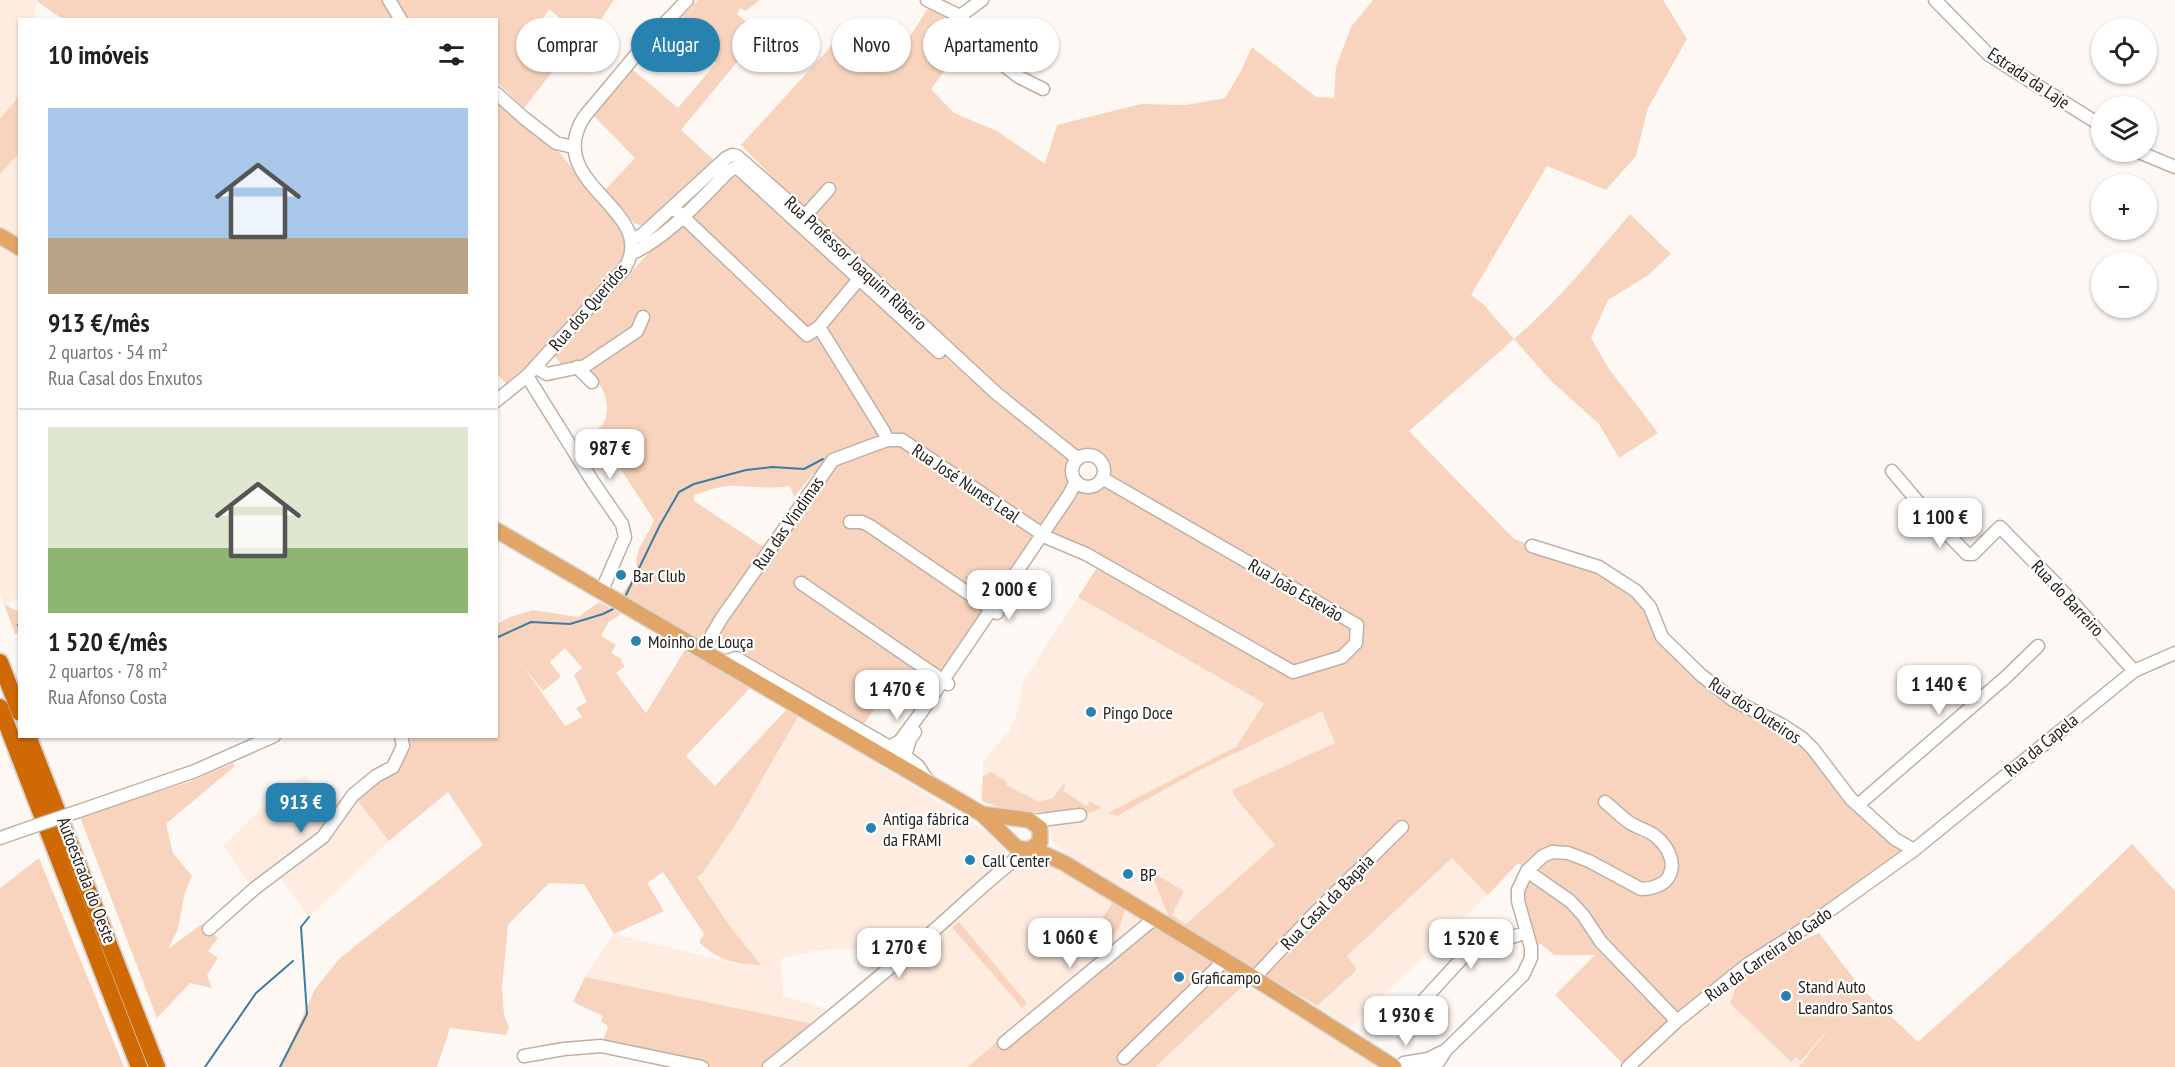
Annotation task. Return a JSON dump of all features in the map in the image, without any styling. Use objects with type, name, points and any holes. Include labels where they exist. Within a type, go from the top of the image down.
[{"type":"highway","points":[[0,662],[18,708]]},
{"type":"highway","name":"Autoestrada do Oeste","points":[[0,707],[139,1067]]},
{"type":"highway","name":"Autoestrada do Oeste","points":[[29,738],[157,1067]]},
{"type":"main road","points":[[0,237],[18,247]]},
{"type":"main road","points":[[498,531],[982,814],[1028,837],[1064,863],[1225,960],[1394,1067]]},
{"type":"main road","points":[[982,814],[1028,837]]},
{"type":"street","points":[[389,0],[400,18]]},
{"type":"street","points":[[498,95],[556,143],[573,147],[577,128],[584,117],[645,44],[687,0]]},
{"type":"street","points":[[927,0],[960,16],[1001,63],[1019,77],[1043,89]]},
{"type":"street","points":[[960,16],[982,0]]},
{"type":"street","name":"Estrada da Laje","points":[[1935,0],[1989,55],[2091,119]]},
{"type":"street","name":"Rua dos Queridos","points":[[498,399],[531,371],[625,268],[632,254],[632,239],[628,229],[582,170],[576,160],[573,147]]},
{"type":"street","name":"Rua Professor Joaquim Ribeiro","points":[[632,239],[642,235],[726,158],[732,155],[737,156],[996,393],[1076,461]]},
{"type":"street","points":[[2157,159],[2175,166]]},
{"type":"street","name":"Rua Professor Joaquim Ribeiro","points":[[632,254],[647,246],[682,217],[728,172],[734,168],[739,169],[969,379],[1076,461]]},
{"type":"street","points":[[805,216],[829,189]]},
{"type":"street","points":[[690,191],[699,201]]},
{"type":"street","points":[[674,207],[807,335],[819,327],[860,279]]},
{"type":"street","points":[[531,371],[547,374],[585,366],[637,331],[643,317]]},
{"type":"street","points":[[819,327],[887,440]]},
{"type":"street","points":[[577,367],[592,382]]},
{"type":"street","points":[[531,371],[593,482],[622,524],[625,537],[602,590]]},
{"type":"street","name":"Rua José Nunes Leal","points":[[887,440],[902,440],[1045,536]]},
{"type":"street","name":"Rua das Vindimas","points":[[703,650],[736,597],[833,460],[887,440]]},
{"type":"street","points":[[1089,455],[1099,459],[1104,468],[1102,478],[1095,485],[1080,483],[1073,471],[1076,461],[1089,455]]},
{"type":"street","name":"Rua do Barreiro","points":[[1892,471],[1967,554],[1973,554],[2000,528],[2051,579],[2134,671]]},
{"type":"street","name":"Rua João Estevão","points":[[1045,536],[1086,554],[1293,672],[1342,657],[1356,643],[1357,625],[1102,478]]},
{"type":"street","points":[[905,756],[910,739],[946,682],[1045,536],[1069,495],[1080,483]]},
{"type":"street","points":[[850,522],[862,522],[994,611]]},
{"type":"street","name":"Rua dos Outeiros","points":[[1532,546],[1599,567],[1636,591],[1650,607],[1662,637],[1714,687],[1732,700],[1782,725],[1802,738],[1858,805],[1896,839],[1914,850]]},
{"type":"street","points":[[801,583],[946,682]]},
{"type":"street","points":[[1858,805],[2006,677],[2038,646]]},
{"type":"street","name":"Rua da Capela","points":[[1914,850],[2134,671],[2175,653]]},
{"type":"street","points":[[724,662],[736,658],[905,756],[918,765],[931,784]]},
{"type":"street","points":[[889,747],[900,741],[946,682]]},
{"type":"street","points":[[0,838],[195,771],[269,738]]},
{"type":"street","points":[[209,928],[254,889],[323,837],[352,795],[376,776],[393,767],[403,746],[401,738]]},
{"type":"street","points":[[1400,1067],[1404,1063],[1433,1065],[1522,975],[1531,958],[1531,947],[1518,901],[1518,890],[1527,871],[1543,856],[1552,852],[1568,853],[1589,861],[1641,889],[1650,889],[1668,879],[1672,861],[1666,848],[1655,836],[1630,823],[1605,802]]},
{"type":"street","points":[[769,1067],[868,986],[1008,864],[1028,837],[1054,819],[1080,815]]},
{"type":"street","name":"Rua Casal da Bagaia","points":[[1254,978],[1309,919],[1402,827]]},
{"type":"street","name":"Rua da Carreira do Gado","points":[[1628,1067],[1677,1021],[1748,964],[1808,926],[1914,850]]},
{"type":"street","points":[[1527,871],[1570,901],[1583,915],[1601,942],[1677,1021]]},
{"type":"street","points":[[1004,1043],[1155,918]]},
{"type":"street","points":[[1416,1016],[1421,1003],[1464,956],[1485,946],[1527,932]]},
{"type":"street","points":[[1124,1058],[1225,960]]},
{"type":"street","points":[[524,1056],[601,1046],[702,1067]]},
{"type":"shaded area","points":[[0,0],[38,0],[34,18],[18,18],[18,598],[4,604],[0,593]]},
{"type":"shaded area","points":[[38,0],[614,0],[602,18],[559,18],[549,9],[544,18],[516,18],[516,72],[552,72],[524,108],[498,83],[498,18],[61,18]]},
{"type":"shaded area","points":[[698,0],[760,0],[746,11],[740,8],[737,14],[742,18],[732,18],[732,68],[681,130],[714,160],[644,227],[634,223],[605,190],[635,158],[594,116],[631,70],[678,108],[708,72],[720,72],[720,18],[681,18]]},
{"type":"shaded area","points":[[1373,0],[1663,0],[1687,39],[1648,108],[1636,156],[1606,190],[1547,166],[1471,295],[1483,304],[1514,339],[1409,431],[1514,539],[1584,562],[1650,607],[1662,637],[1733,700],[1802,738],[1841,786],[1914,850],[1764,950],[1691,1004],[1622,1063],[1555,995],[1595,955],[1554,955],[1541,944],[1536,945],[1518,901],[1527,871],[1518,863],[1488,895],[1452,858],[1347,956],[1357,970],[1317,1006],[1169,918],[1151,872],[1184,891],[1172,915],[1186,924],[1275,845],[1235,797],[1232,790],[1335,743],[1322,711],[1198,771],[1117,816],[1108,813],[1237,746],[1264,703],[1078,597],[1100,563],[1048,538],[1083,486],[1095,485],[1102,478],[1103,465],[1097,458],[1084,456],[1075,463],[1073,474],[1076,481],[920,714],[887,691],[864,724],[712,635],[696,638],[622,594],[638,571],[636,564],[638,551],[654,520],[595,430],[606,418],[607,404],[603,389],[588,374],[565,370],[555,356],[654,247],[732,175],[741,179],[970,379],[1032,429],[884,290],[741,145],[808,72],[820,72],[820,58],[832,45],[832,72],[911,72],[911,35],[932,2],[955,18],[923,18],[923,72],[944,72],[931,89],[954,113],[997,131],[1045,164],[1057,125],[1141,104],[1186,105],[1225,98],[1252,47],[1316,97],[1334,98],[1336,67],[1351,27]],"holes":[[[813,474],[821,474],[768,550],[694,501],[694,495],[726,486],[770,488],[790,486],[794,497]]]},
{"type":"shaded area","points":[[498,95],[524,118],[525,127],[560,153],[622,231],[626,248],[625,257],[508,386],[498,375]]},
{"type":"shaded area","points":[[18,97],[18,154],[0,174],[0,119]]},
{"type":"shaded area","points":[[1630,214],[1671,254],[1647,276],[1608,300],[1591,338],[1609,369],[1658,433],[1619,458],[1599,424],[1550,380],[1514,339],[1560,295]]},
{"type":"shaded area","points":[[1078,597],[1297,722],[1322,710],[1335,743],[1232,790],[1235,797],[1276,844],[1183,927],[1071,857],[1050,838],[1050,828],[1067,811],[1019,812],[982,801],[980,790],[983,761],[1009,731],[1016,718],[1023,682]]},
{"type":"shaded area","points":[[599,602],[621,614],[608,623],[601,636],[616,645],[611,653],[622,659],[621,662],[625,666],[616,673],[646,713],[685,650],[751,687],[686,756],[715,786],[788,708],[799,715],[739,819],[702,874],[697,877],[729,925],[761,965],[728,960],[713,953],[699,942],[704,934],[663,872],[647,883],[664,911],[614,934],[584,884],[549,883],[508,925],[502,988],[504,1015],[509,1027],[506,1035],[450,1028],[437,1067],[280,1067],[315,989],[340,958],[483,845],[448,792],[389,841],[353,795],[393,767],[401,738],[498,738],[498,623],[533,610],[578,617]],"holes":[[[565,648],[582,668],[574,675],[587,702],[576,708],[582,717],[565,726],[523,666],[543,691],[561,677],[550,662]]]},
{"type":"shaded area","points":[[4,604],[18,611],[18,633],[15,634]]},
{"type":"shaded area","points":[[799,715],[1000,840],[1004,851],[1000,864],[910,944],[896,953],[841,949],[813,951],[781,959],[783,996],[830,1010],[815,1024],[585,977],[614,934],[741,965],[760,965],[696,877],[702,874],[739,819]]},
{"type":"shaded area","points":[[233,763],[235,766],[166,824],[173,853],[192,876],[185,892],[178,929],[168,949],[202,924],[218,938],[208,951],[218,958],[207,975],[212,988],[190,983],[157,1018],[80,817],[191,781]]},
{"type":"shaded area","points":[[991,772],[1007,782],[1006,785],[1039,802],[1053,798],[1064,783],[1066,785],[1063,791],[1086,806],[1090,801],[1101,808],[1086,813],[1043,812],[994,805],[982,801],[983,776]]},
{"type":"shaded area","points":[[306,774],[309,780],[328,797],[344,801],[353,795],[389,841],[309,917],[276,872],[254,889],[223,846],[279,792]]},
{"type":"shaded area","points":[[2132,844],[2175,891],[2175,1067],[1799,1067],[1834,1022],[1801,1061],[1796,1057],[1791,1062],[1730,1003],[1740,977],[1772,954],[1819,933],[1861,988],[1918,1042],[2050,923]]},
{"type":"shaded area","points":[[1026,857],[1035,857],[1145,918],[967,1067],[777,1067]]},
{"type":"shaded area","points":[[39,858],[124,1067],[0,1067],[0,888]]},
{"type":"shaded area","points":[[1452,858],[1488,895],[1349,1028],[1317,1006],[1357,970],[1346,957]]},
{"type":"shaded area","points":[[1114,900],[1126,907],[1119,929],[1089,954],[1083,948]]},
{"type":"shaded area","points":[[1145,918],[1246,983],[1155,1067],[967,1067]]},
{"type":"shaded area","points":[[959,922],[1027,1003],[1022,1008],[952,927]]},
{"type":"shaded area","name":"Stand Auto Leandro Santos","points":[[1819,933],[1861,989],[1799,1067],[1639,1067],[1740,977]]},
{"type":"shaded area","points":[[585,977],[814,1024],[769,1067],[702,1067],[601,1046],[608,1027],[601,1022],[603,1016],[573,1002]]},
{"type":"shaded area","points":[[1246,983],[1265,996],[1381,1067],[1155,1067]]},
{"type":"waterway","points":[[626,595],[679,492],[694,484],[746,470],[772,467],[804,469],[823,459]]},
{"type":"waterway","points":[[498,637],[531,622],[570,624],[615,608]]},
{"type":"waterway","points":[[280,1067],[307,1014],[301,927],[309,917]]},
{"type":"waterway","points":[[205,1067],[256,993],[293,961]]},
{"type":"place","name":"Bar Club","points":[[621,575]]},
{"type":"place","name":"Moinho de Louça","points":[[636,641]]},
{"type":"place","name":"Pingo Doce","points":[[1091,712]]},
{"type":"place","name":"Antiga fábrica da FRAMI","points":[[871,828]]},
{"type":"place","name":"Call Center","points":[[970,860]]},
{"type":"place","name":"BP","points":[[1128,874]]},
{"type":"place","name":"Graficampo","points":[[1179,977]]},
{"type":"place","name":"Stand Auto Leandro Santos","points":[[1786,996]]}]
